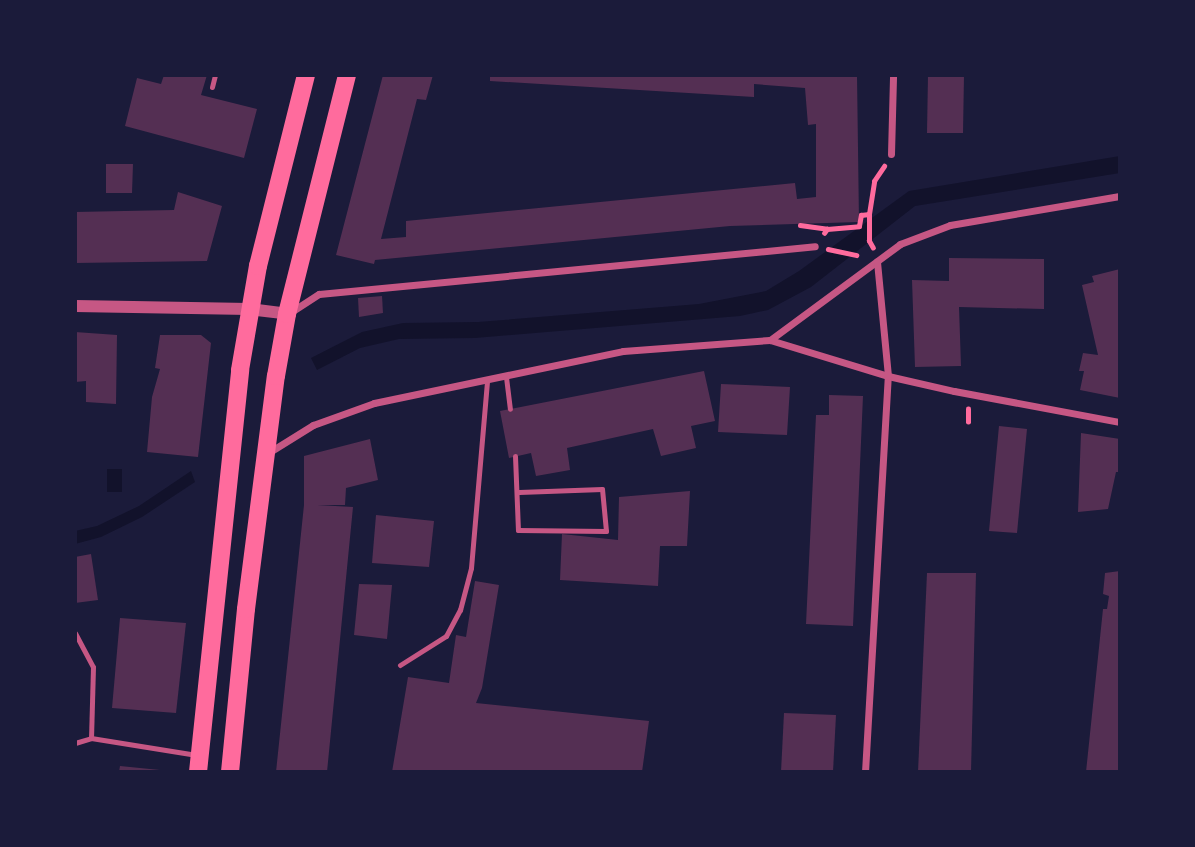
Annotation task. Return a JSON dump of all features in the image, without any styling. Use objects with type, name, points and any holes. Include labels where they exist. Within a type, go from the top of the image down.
[{"type":"main road","points":[[199,764],[240,370],[249,309],[306,75]]},
{"type":"main road","points":[[230,772],[265,455],[287,314],[346,75]]},
{"type":"street","points":[[891,154],[893,75]]},
{"type":"street","points":[[770,340],[808,309],[900,244],[950,225],[1120,196]]},
{"type":"street","points":[[75,306],[249,309],[287,314],[319,294],[815,246]]},
{"type":"street","points":[[864,772],[888,376],[877,262]]},
{"type":"street","points":[[265,455],[313,425],[374,403],[623,351],[770,340],[888,376],[1120,422]]},
{"type":"lane","points":[[212,87],[215,75]]},
{"type":"lane","points":[[506,377],[510,409]]},
{"type":"lane","points":[[400,665],[446,636],[460,610],[471,568],[487,380]]},
{"type":"lane","points":[[515,456],[519,492],[517,530],[606,531],[602,489],[519,492]]},
{"type":"lane","points":[[75,633],[93,667],[91,738]]},
{"type":"lane","points":[[75,743],[91,738],[199,764]]},
{"type":"path","points":[[869,241],[869,214],[874,181],[891,154]]},
{"type":"path","points":[[800,225],[827,229],[859,226],[862,215],[869,214]]},
{"type":"path","points":[[815,246],[827,229]]},
{"type":"path","points":[[829,249],[851,256]]},
{"type":"shaded area","points":[[1120,156],[1120,173],[915,206],[811,287],[768,310],[740,316],[475,338],[399,339],[360,348],[317,370],[311,358],[362,332],[403,323],[478,322],[699,304],[766,291],[799,271],[909,191]]},
{"type":"shaded area","points":[[107,469],[122,469],[122,492],[107,492]]},
{"type":"shaded area","points":[[191,471],[195,482],[142,517],[101,537],[75,544],[75,531],[97,526],[139,506]]},
{"type":"building","points":[[164,75],[207,75],[201,95],[257,109],[244,158],[125,126],[137,78],[161,84]]},
{"type":"building","points":[[383,75],[433,75],[426,100],[417,99],[381,239],[406,237],[406,221],[795,183],[797,199],[816,197],[816,124],[808,125],[805,88],[754,84],[754,97],[490,81],[490,75],[857,75],[859,222],[730,226],[375,260],[374,264],[336,255]]},
{"type":"building","points":[[928,75],[964,75],[963,133],[927,133]]},
{"type":"building","points":[[106,164],[133,164],[132,193],[106,193]]},
{"type":"building","points":[[178,192],[222,206],[207,261],[75,263],[75,212],[174,210]]},
{"type":"building","points":[[949,258],[1044,259],[1044,309],[959,307],[961,366],[915,367],[912,280],[949,281]]},
{"type":"building","points":[[1120,269],[1120,398],[1080,390],[1084,371],[1079,371],[1083,353],[1098,355],[1082,285],[1094,282],[1092,276]]},
{"type":"building","points":[[382,296],[383,313],[359,317],[358,298]]},
{"type":"building","points":[[75,332],[117,335],[116,404],[86,402],[86,381],[75,382]]},
{"type":"building","points":[[160,335],[201,335],[211,343],[198,457],[147,452],[152,397],[160,369],[155,368]]},
{"type":"building","points":[[704,371],[715,421],[691,426],[696,448],[661,456],[653,429],[567,448],[570,470],[536,476],[531,453],[509,458],[500,411]]},
{"type":"building","points":[[721,384],[790,387],[787,435],[718,432]]},
{"type":"building","points":[[829,395],[863,396],[853,626],[806,624],[816,415],[829,415]]},
{"type":"building","points":[[999,426],[1027,429],[1017,533],[989,531]]},
{"type":"building","points":[[1081,433],[1120,439],[1120,472],[1116,472],[1108,509],[1078,512]]},
{"type":"building","points":[[370,439],[378,480],[346,488],[345,505],[317,505],[353,507],[327,772],[276,772],[304,505],[304,456]]},
{"type":"building","points":[[690,491],[687,546],[660,546],[658,586],[560,580],[562,534],[618,540],[619,497]]},
{"type":"building","points":[[376,515],[434,521],[429,567],[372,563]]},
{"type":"building","points":[[91,554],[98,600],[75,603],[75,557]]},
{"type":"building","points":[[1120,571],[1120,772],[1086,772],[1103,609],[1107,609],[1109,596],[1103,594],[1105,573]]},
{"type":"building","points":[[927,573],[976,573],[971,772],[918,772]]},
{"type":"building","points":[[475,581],[499,585],[482,688],[476,703],[649,721],[642,772],[392,772],[408,677],[449,683],[456,635],[466,637]]},
{"type":"building","points":[[359,584],[392,585],[387,639],[354,635]]},
{"type":"building","points":[[120,618],[186,623],[176,713],[112,708]]},
{"type":"building","points":[[784,713],[836,715],[833,772],[781,772]]},
{"type":"building","points":[[120,766],[160,770],[160,772],[119,772]]}]
